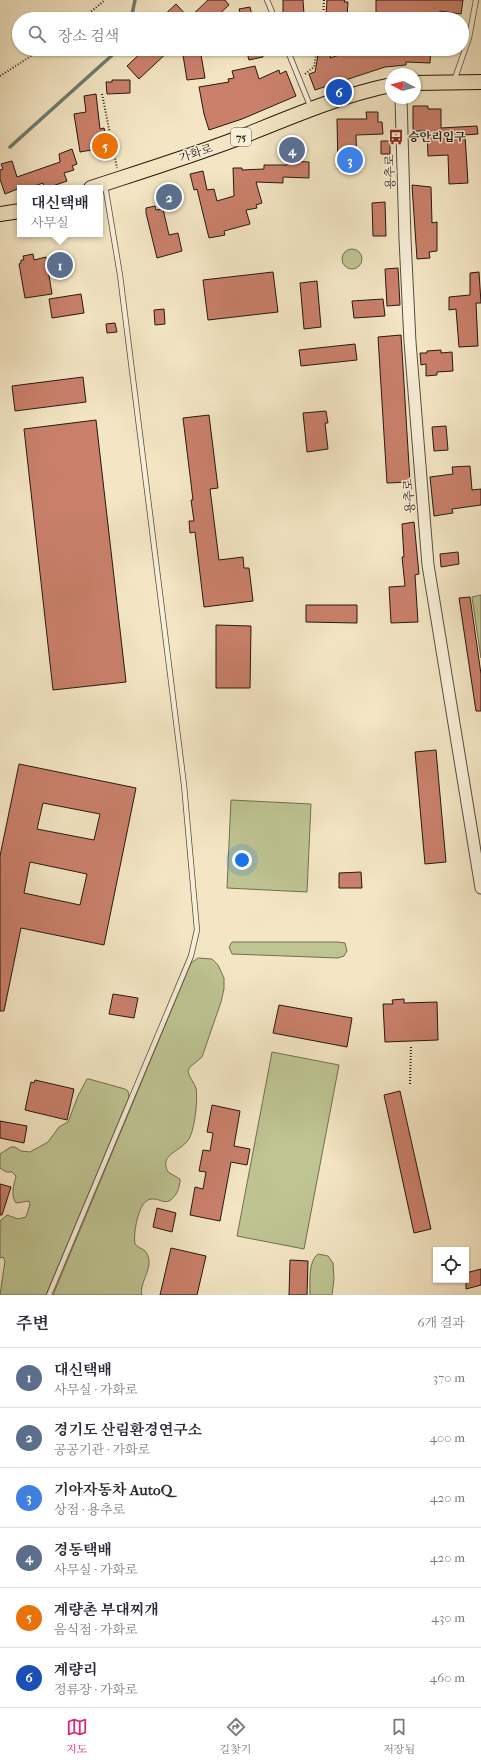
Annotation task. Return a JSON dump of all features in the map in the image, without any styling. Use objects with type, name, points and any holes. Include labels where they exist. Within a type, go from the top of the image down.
[{"type":"main road","points":[[421,83],[481,82]]},
{"type":"main road","name":"가화로","points":[[100,185],[210,148],[312,109],[367,91],[385,87]]},
{"type":"main road","points":[[0,214],[17,211]]},
{"type":"street","name":"용추로","points":[[401,104],[405,240],[410,342],[428,565],[481,888]]},
{"type":"lane","points":[[267,0],[272,12]]},
{"type":"lane","points":[[469,38],[476,0]]},
{"type":"lane","points":[[290,56],[312,109]]},
{"type":"lane","points":[[454,82],[463,56]]},
{"type":"lane","points":[[50,1295],[190,956],[196,930],[184,785],[120,275],[105,183]]},
{"type":"path","points":[[90,12],[105,0]]},
{"type":"path","points":[[323,12],[324,0]]},
{"type":"path","points":[[0,76],[31,56]]},
{"type":"path","points":[[299,77],[307,74],[314,67],[316,56]]},
{"type":"path","points":[[102,94],[120,178]]},
{"type":"path","points":[[410,1084],[411,1047]]},
{"type":"green space","points":[[352,249],[359,252],[362,259],[359,266],[352,269],[345,266],[342,259],[345,252]]},
{"type":"green space","points":[[481,595],[481,658],[472,597]]},
{"type":"green space","points":[[231,800],[311,804],[307,892],[227,888]]},
{"type":"green space","points":[[232,942],[338,942],[345,943],[347,951],[344,956],[338,958],[232,954],[229,947]]},
{"type":"green space","points":[[198,958],[212,959],[218,965],[224,978],[224,989],[202,1057],[190,1067],[188,1071],[197,1093],[196,1113],[192,1132],[187,1142],[173,1153],[166,1161],[168,1172],[180,1179],[180,1185],[176,1194],[169,1201],[166,1202],[152,1199],[144,1203],[141,1207],[137,1220],[135,1244],[145,1251],[149,1262],[142,1285],[142,1295],[53,1295],[191,963]]},
{"type":"green space","points":[[272,1052],[339,1065],[304,1249],[237,1236]]},
{"type":"green space","points":[[87,1079],[125,1089],[128,1091],[129,1097],[46,1295],[0,1295],[5,1261],[3,1257],[0,1258],[0,1221],[7,1215],[18,1219],[26,1217],[30,1204],[29,1201],[16,1203],[14,1200],[13,1193],[16,1176],[12,1172],[6,1172],[0,1168],[0,1154],[11,1147],[15,1147],[21,1151],[30,1152],[48,1142],[59,1127],[68,1122],[78,1096]]},
{"type":"green space","points":[[318,1254],[328,1256],[333,1263],[334,1279],[332,1295],[310,1295],[311,1267],[315,1257]]},
{"type":"building","points":[[208,0],[225,0],[229,5],[222,12],[195,12]]},
{"type":"building","points":[[283,0],[303,0],[304,12],[283,12]]},
{"type":"building","points":[[327,0],[345,0],[344,2],[348,2],[347,12],[326,12]]},
{"type":"building","points":[[376,0],[463,0],[461,12],[376,12]]},
{"type":"building","points":[[176,4],[183,12],[167,12]]},
{"type":"building","points":[[250,7],[251,12],[240,12],[239,9]]},
{"type":"building","points":[[138,56],[164,56],[139,79],[127,66]]},
{"type":"building","points":[[183,56],[201,56],[205,78],[187,80]]},
{"type":"building","points":[[248,56],[263,56],[263,57],[249,60]]},
{"type":"building","points":[[318,56],[330,56],[330,58],[336,56],[430,56],[430,63],[406,62],[406,65],[385,67],[315,90],[309,74],[315,72]]},
{"type":"building","points":[[255,66],[259,79],[279,70],[280,74],[286,71],[296,96],[242,119],[209,130],[204,114],[199,87],[229,82],[228,79],[234,78],[232,71]]},
{"type":"building","points":[[112,80],[130,80],[130,93],[107,94],[106,82],[112,82]]},
{"type":"building","points":[[96,94],[100,129],[104,128],[108,147],[80,152],[74,114],[86,112],[84,96]]},
{"type":"building","points":[[413,106],[428,106],[428,109],[441,109],[441,128],[477,126],[478,134],[465,135],[468,183],[449,184],[448,155],[428,156],[427,131],[413,131]]},
{"type":"building","points":[[366,112],[378,112],[378,122],[382,122],[383,134],[356,135],[357,168],[338,169],[337,119],[367,119]]},
{"type":"building","points":[[381,141],[390,141],[390,154],[381,154]]},
{"type":"building","points":[[72,149],[77,164],[72,166],[74,170],[64,173],[67,181],[56,185],[44,185],[43,183],[37,185],[17,185],[17,189],[5,194],[0,179],[0,170],[3,169],[1,164],[12,161],[17,177],[60,162],[59,154]]},
{"type":"building","points":[[287,161],[309,162],[309,178],[283,177],[283,183],[256,182],[262,203],[256,205],[257,208],[246,210],[250,224],[224,231],[225,235],[209,238],[197,189],[194,190],[190,174],[203,171],[207,190],[214,189],[217,201],[234,196],[233,168],[242,168],[242,170],[264,169],[264,165],[287,165]]},
{"type":"building","points":[[412,185],[431,187],[432,223],[437,222],[437,251],[429,252],[430,258],[417,259]]},
{"type":"building","points":[[385,202],[386,236],[373,236],[372,203]]},
{"type":"building","points":[[155,206],[156,210],[163,209],[169,235],[178,233],[182,251],[157,258],[146,213],[146,208]]},
{"type":"building","points":[[33,254],[34,260],[46,257],[52,294],[25,298],[19,264],[21,263],[21,260],[24,260],[23,256]]},
{"type":"building","points":[[398,268],[400,305],[387,306],[385,269]]},
{"type":"building","points":[[273,272],[278,312],[208,320],[203,280]]},
{"type":"building","points":[[479,272],[481,303],[476,303],[478,346],[459,347],[456,309],[449,310],[449,297],[470,295],[470,273]]},
{"type":"building","points":[[317,281],[321,327],[304,329],[300,283]]},
{"type":"building","points":[[81,294],[84,313],[52,318],[49,299]]},
{"type":"building","points":[[383,299],[385,316],[354,318],[352,301]]},
{"type":"building","points":[[164,309],[165,324],[155,325],[154,310]]},
{"type":"building","points":[[115,323],[117,332],[107,333],[106,324]]},
{"type":"building","points":[[401,335],[410,482],[387,483],[378,337]]},
{"type":"building","points":[[355,344],[357,360],[301,366],[299,350]]},
{"type":"building","points":[[441,350],[441,353],[452,352],[453,371],[437,372],[437,375],[426,376],[426,364],[421,365],[420,353]]},
{"type":"building","points":[[83,377],[86,402],[15,411],[12,386]]},
{"type":"building","points":[[326,411],[328,423],[325,423],[328,449],[307,452],[303,413]]},
{"type":"building","points":[[209,415],[218,488],[210,489],[219,560],[243,557],[244,568],[249,568],[253,601],[204,607],[195,532],[190,533],[189,521],[194,521],[191,500],[193,500],[183,418]]},
{"type":"building","points":[[96,420],[126,682],[53,690],[24,429]]},
{"type":"building","points":[[446,426],[448,450],[434,451],[432,427]]},
{"type":"building","points":[[470,466],[472,490],[481,489],[481,505],[452,509],[453,513],[434,516],[430,477],[453,474],[452,467]]},
{"type":"building","points":[[414,522],[419,574],[415,575],[418,622],[391,623],[389,587],[405,586],[402,557],[404,557],[402,524]]},
{"type":"building","points":[[458,552],[459,564],[441,567],[440,554]]},
{"type":"building","points":[[470,597],[481,674],[481,711],[476,711],[459,598]]},
{"type":"building","points":[[306,605],[357,605],[357,623],[306,622]]},
{"type":"building","points":[[216,625],[251,626],[250,688],[216,688]]},
{"type":"building","points":[[436,750],[446,862],[425,864],[415,752]]},
{"type":"building","points":[[19,764],[136,788],[104,945],[21,928],[4,1011],[0,1011],[0,856]],"holes":[[[43,803],[100,814],[94,840],[37,829]],[[30,862],[87,874],[80,905],[24,893]]]},
{"type":"building","points":[[361,872],[362,888],[339,888],[339,873]]},
{"type":"building","points":[[113,994],[138,998],[134,1018],[109,1014]]},
{"type":"building","points":[[404,999],[404,1003],[437,1002],[438,1040],[385,1042],[383,1004],[393,1004],[392,1000]]},
{"type":"building","points":[[279,1005],[352,1018],[347,1047],[273,1033]]},
{"type":"building","points":[[35,1080],[74,1089],[67,1120],[25,1110],[31,1082],[34,1083]]},
{"type":"building","points":[[400,1091],[431,1229],[414,1233],[384,1095]]},
{"type":"building","points":[[212,1105],[240,1111],[234,1146],[250,1149],[247,1165],[231,1162],[220,1221],[190,1215],[195,1187],[203,1189],[206,1172],[199,1171],[203,1150],[210,1151],[213,1133],[207,1132]]},
{"type":"building","points":[[0,1121],[27,1126],[24,1143],[0,1138]]},
{"type":"building","points":[[0,1184],[11,1187],[2,1215],[0,1215]]},
{"type":"building","points":[[157,1208],[176,1213],[172,1232],[153,1227]]},
{"type":"building","points":[[171,1248],[206,1256],[197,1295],[160,1295]]},
{"type":"building","points":[[290,1260],[308,1261],[307,1295],[289,1295]]},
{"type":"building","points":[[481,1269],[481,1285],[466,1289],[466,1283],[469,1283],[469,1272]]},
{"type":"waterway","points":[[132,12],[135,0]]},
{"type":"waterway","points":[[10,147],[111,56]]},
{"type":"place","name":"계량리","points":[[339,92]]},
{"type":"place","name":"승안리입구","points":[[396,137]]},
{"type":"place","name":"계량촌 부대찌개","points":[[105,146]]},
{"type":"place","name":"경동택배","points":[[292,150]]},
{"type":"place","name":"기아자동차 AutoQ","points":[[350,160]]},
{"type":"place","name":"경기도 산림환경연구소","points":[[169,197]]},
{"type":"place","name":"대신택배","points":[[60,265]]}]
